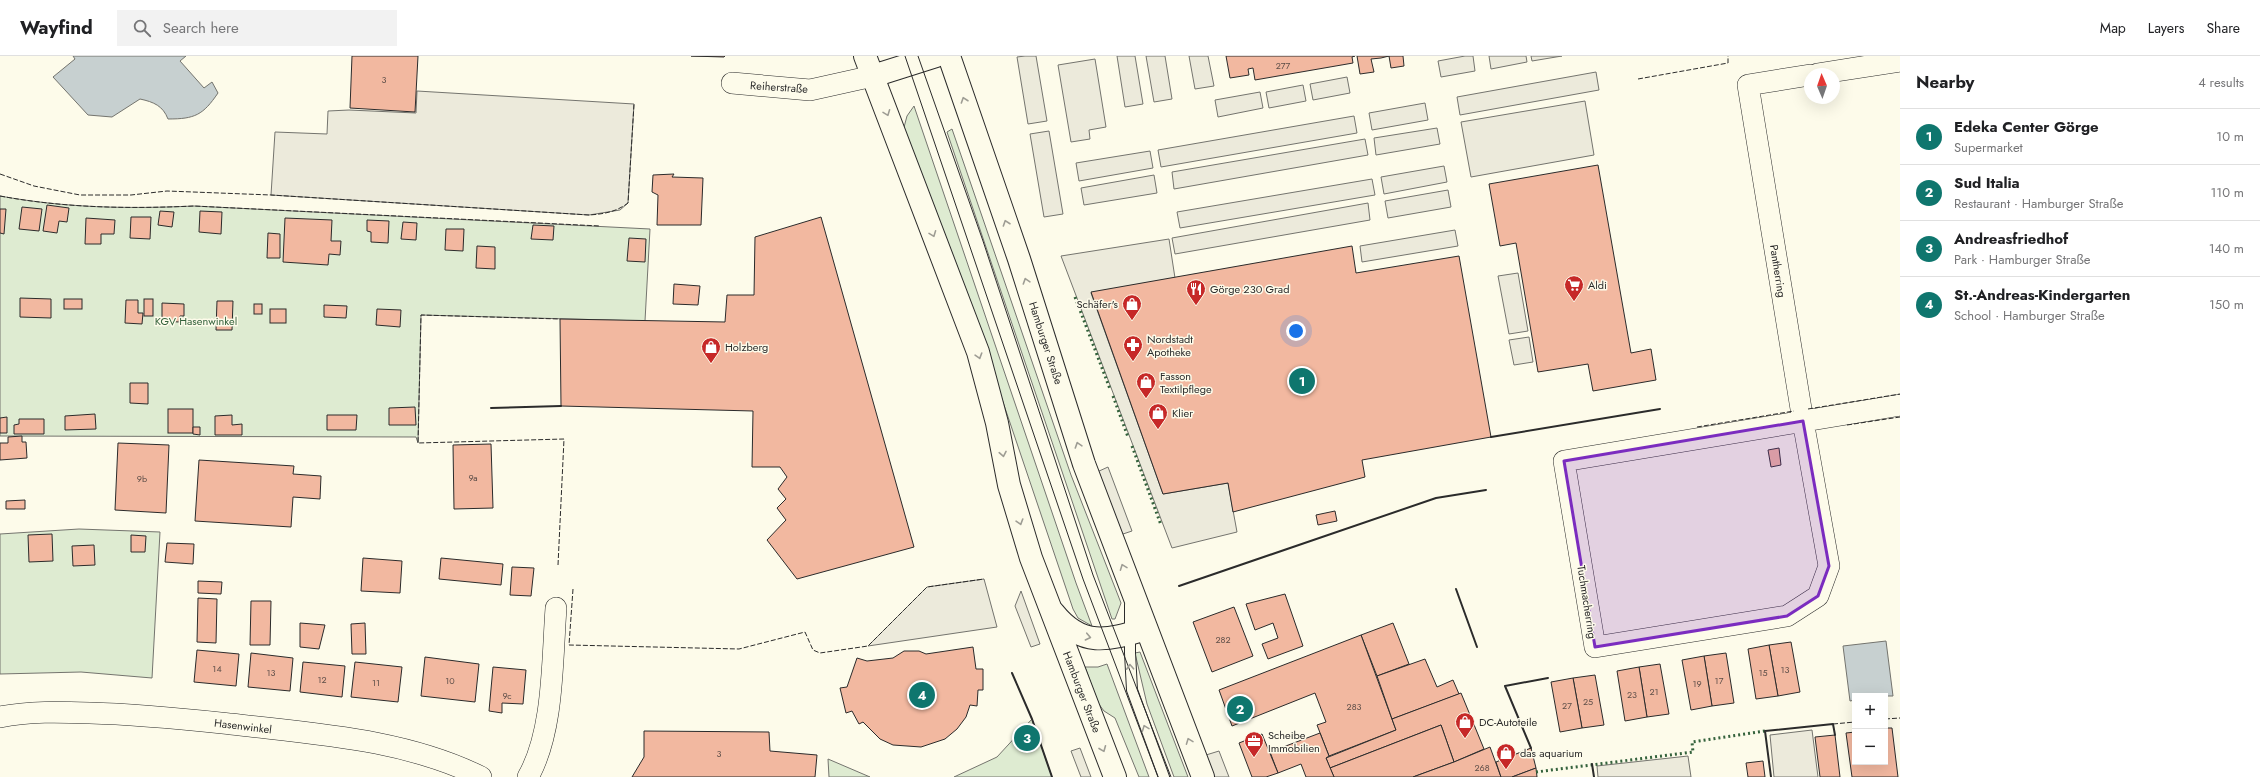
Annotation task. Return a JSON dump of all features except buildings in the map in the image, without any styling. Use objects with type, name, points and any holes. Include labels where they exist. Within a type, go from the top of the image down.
[{"type":"main road","name":"Hamburger Straße","points":[[865,56],[978,352],[997,423],[1009,485],[1031,558],[1115,777]]},
{"type":"main road","points":[[873,76],[936,56]]},
{"type":"main road","name":"Hamburger Straße","points":[[949,56],[1019,260],[1084,464],[1130,587],[1138,631],[1203,777]]},
{"type":"main road","name":"Hamburger Straße","points":[[1050,607],[1072,630],[1085,638],[1105,639],[1138,631]]},
{"type":"street","points":[[1840,70],[1900,61]]},
{"type":"street","name":"Reiherstraße","points":[[732,83],[810,90],[873,76]]},
{"type":"street","name":"Pantherring","points":[[1803,421],[1748,85],[1804,76]]},
{"type":"street","points":[[1803,421],[1900,405]]},
{"type":"street","name":"Tuchmacherring","points":[[1803,421],[1829,566],[1818,596],[1787,616],[1595,647],[1564,461],[1803,421]]},
{"type":"street","points":[[528,777],[542,747],[548,711],[556,608]]},
{"type":"street","name":"Hasenwinkel","points":[[0,717],[19,713],[69,712],[149,714],[322,735],[397,747],[464,768],[481,777]]},
{"type":"lane","points":[[1138,631],[1132,690],[1164,777]]},
{"type":"highlighted area","points":[[1803,421],[1829,566],[1818,596],[1787,616],[1595,647],[1564,461]]},
{"type":"green space","points":[[914,106],[1076,583],[1092,626],[1078,618],[1073,609],[983,343],[903,131],[907,116]]},
{"type":"green space","points":[[952,129],[1071,475],[1121,603],[1115,619],[1112,619],[947,132]]},
{"type":"green space","name":"KGV Hasenwinkel","points":[[0,196],[48,203],[97,207],[194,206],[650,229],[645,321],[421,315],[418,443],[416,437],[0,436]]},
{"type":"green space","points":[[79,529],[160,532],[152,678],[81,672],[0,674],[0,534]]},
{"type":"green space","points":[[1140,652],[1188,777],[1174,777],[1147,704],[1135,653]]},
{"type":"green space","points":[[1107,664],[1149,777],[1139,777],[1115,718],[1104,711],[1098,703],[1085,667],[1098,667]]},
{"type":"green space","points":[[1032,719],[1052,777],[954,777],[997,757]]},
{"type":"green space","points":[[828,759],[870,777],[829,777]]},
{"type":"shaded area","points":[[73,56],[186,56],[180,61],[204,88],[212,82],[218,93],[203,111],[192,117],[168,119],[161,108],[157,105],[140,99],[112,117],[88,115],[53,77],[75,59]]},
{"type":"shaded area","points":[[1036,56],[1047,121],[1028,124],[1017,57]]},
{"type":"shaded area","points":[[1117,56],[1135,56],[1143,104],[1125,107]]},
{"type":"shaded area","points":[[1146,56],[1165,56],[1172,99],[1154,102]]},
{"type":"shaded area","points":[[1189,56],[1208,56],[1214,86],[1195,89]]},
{"type":"shaded area","points":[[1473,56],[1475,71],[1441,77],[1438,61]]},
{"type":"shaded area","points":[[1489,56],[1526,56],[1527,62],[1491,69]]},
{"type":"shaded area","points":[[1531,56],[1562,56],[1532,61]]},
{"type":"shaded area","points":[[1095,59],[1106,127],[1089,130],[1090,139],[1071,142],[1058,65]]},
{"type":"shaded area","points":[[1596,72],[1599,90],[1460,115],[1457,97]]},
{"type":"shaded area","points":[[1347,77],[1350,93],[1313,100],[1310,84]]},
{"type":"shaded area","points":[[1303,85],[1306,101],[1269,108],[1266,92]]},
{"type":"shaded area","points":[[417,91],[634,104],[628,203],[620,210],[589,215],[271,195],[275,132],[327,134],[328,111],[349,110],[416,113]]},
{"type":"shaded area","points":[[1260,92],[1263,108],[1218,117],[1215,100]]},
{"type":"shaded area","points":[[1585,101],[1594,155],[1471,177],[1461,122]]},
{"type":"shaded area","points":[[1425,103],[1428,120],[1372,130],[1369,113]]},
{"type":"shaded area","points":[[1354,116],[1357,133],[1161,167],[1158,150]]},
{"type":"shaded area","points":[[1437,128],[1440,144],[1376,155],[1374,138]]},
{"type":"shaded area","points":[[1049,131],[1063,214],[1044,217],[1030,134]]},
{"type":"shaded area","points":[[1365,139],[1368,155],[1174,189],[1172,172]]},
{"type":"shaded area","points":[[1150,151],[1153,168],[1079,181],[1076,163]]},
{"type":"shaded area","points":[[1444,166],[1447,182],[1384,194],[1381,177]]},
{"type":"shaded area","points":[[1154,175],[1157,193],[1084,205],[1081,188]]},
{"type":"shaded area","points":[[1372,179],[1375,195],[1180,228],[1177,212]]},
{"type":"shaded area","points":[[1448,190],[1451,207],[1388,218],[1385,201]]},
{"type":"shaded area","points":[[1368,203],[1370,220],[1175,254],[1172,238]]},
{"type":"shaded area","points":[[1455,230],[1458,246],[1362,262],[1360,246]]},
{"type":"shaded area","points":[[1169,239],[1175,278],[1091,293],[1163,494],[1228,483],[1237,532],[1172,548],[1061,256]]},
{"type":"shaded area","points":[[1518,273],[1528,331],[1509,334],[1498,276]]},
{"type":"shaded area","points":[[1529,337],[1533,362],[1514,365],[1509,340]]},
{"type":"shaded area","points":[[1108,467],[1132,531],[1120,535],[1097,472]]},
{"type":"shaded area","points":[[984,579],[997,627],[868,646],[927,587]]},
{"type":"shaded area","points":[[1021,591],[1040,644],[1031,647],[1015,606]]},
{"type":"shaded area","points":[[1886,641],[1893,696],[1888,696],[1888,693],[1852,693],[1852,701],[1850,701],[1843,646]]},
{"type":"shaded area","points":[[1812,730],[1818,777],[1774,777],[1770,735]]},
{"type":"shaded area","points":[[1080,748],[1091,777],[1081,777],[1071,751]]},
{"type":"shaded area","points":[[1219,751],[1229,777],[1214,777],[1206,755]]},
{"type":"shaded area","points":[[1688,756],[1691,777],[1598,777],[1597,766]]},
{"type":"tram line","points":[[905,56],[1083,579],[1158,777]]},
{"type":"tram line","points":[[918,56],[983,241],[1093,575],[1171,777]]},
{"type":"hedge","points":[[1075,297],[1110,389]]},
{"type":"hedge","points":[[1113,396],[1128,437]]},
{"type":"hedge","points":[[1132,446],[1161,525]]},
{"type":"hedge","points":[[1536,772],[1693,752],[1692,742],[1765,731]]},
{"type":"fence","points":[[1638,79],[1728,63],[1728,56]]},
{"type":"fence","points":[[0,174],[34,186],[80,195],[131,195],[167,191],[271,195],[594,215],[614,210],[628,203],[634,104]]},
{"type":"fence","points":[[0,196],[48,203],[97,207],[194,206],[600,226]]},
{"type":"fence","points":[[558,565],[564,439],[418,443],[421,315],[560,319]]},
{"type":"fence","points":[[1808,409],[1900,394]]},
{"type":"fence","points":[[1697,427],[1794,411]]},
{"type":"fence","points":[[1847,425],[1900,417]]},
{"type":"fence","points":[[573,589],[569,645],[739,649],[805,632],[813,650],[820,653],[868,646],[927,587],[984,579]]},
{"type":"fence","points":[[1888,719],[1900,718]]},
{"type":"fence","points":[[1833,724],[1852,722]]},
{"type":"wall","points":[[491,408],[561,406]]},
{"type":"wall","points":[[1491,437],[1660,409]]},
{"type":"wall","points":[[1179,586],[1436,498],[1486,490]]},
{"type":"wall","points":[[1456,589],[1477,647]]},
{"type":"wall","points":[[1012,673],[1032,719],[1052,777]]},
{"type":"wall","points":[[1531,748],[1505,686],[1548,678]]},
{"type":"wall","points":[[1771,777],[1765,731],[1833,724],[1835,735]]},
{"type":"wall","points":[[1592,764],[1594,777]]},
{"type":"place","name":"Aldi","points":[[1574,302]]},
{"type":"place","name":"Görge 230 Grad","points":[[1196,306]]},
{"type":"place","name":"Schäfer's","points":[[1132,321]]},
{"type":"place","name":"Nordstadt Apotheke","points":[[1133,362]]},
{"type":"place","name":"Holzberg","points":[[711,364]]},
{"type":"place","name":"Edeka Center Görge","points":[[1302,381]]},
{"type":"place","name":"Fasson Textilpflege","points":[[1146,399]]},
{"type":"place","name":"Klier","points":[[1158,430]]},
{"type":"place","name":"St.-Andreas-Kindergarten","points":[[922,695]]},
{"type":"place","name":"Sud Italia","points":[[1240,709]]},
{"type":"place","name":"Andreasfriedhof","points":[[1027,738]]},
{"type":"place","name":"DC-Autoteile","points":[[1465,739]]},
{"type":"place","name":"Scheibe Immobilien","points":[[1254,758]]},
{"type":"place","name":"das aquarium","points":[[1506,770]]}]
